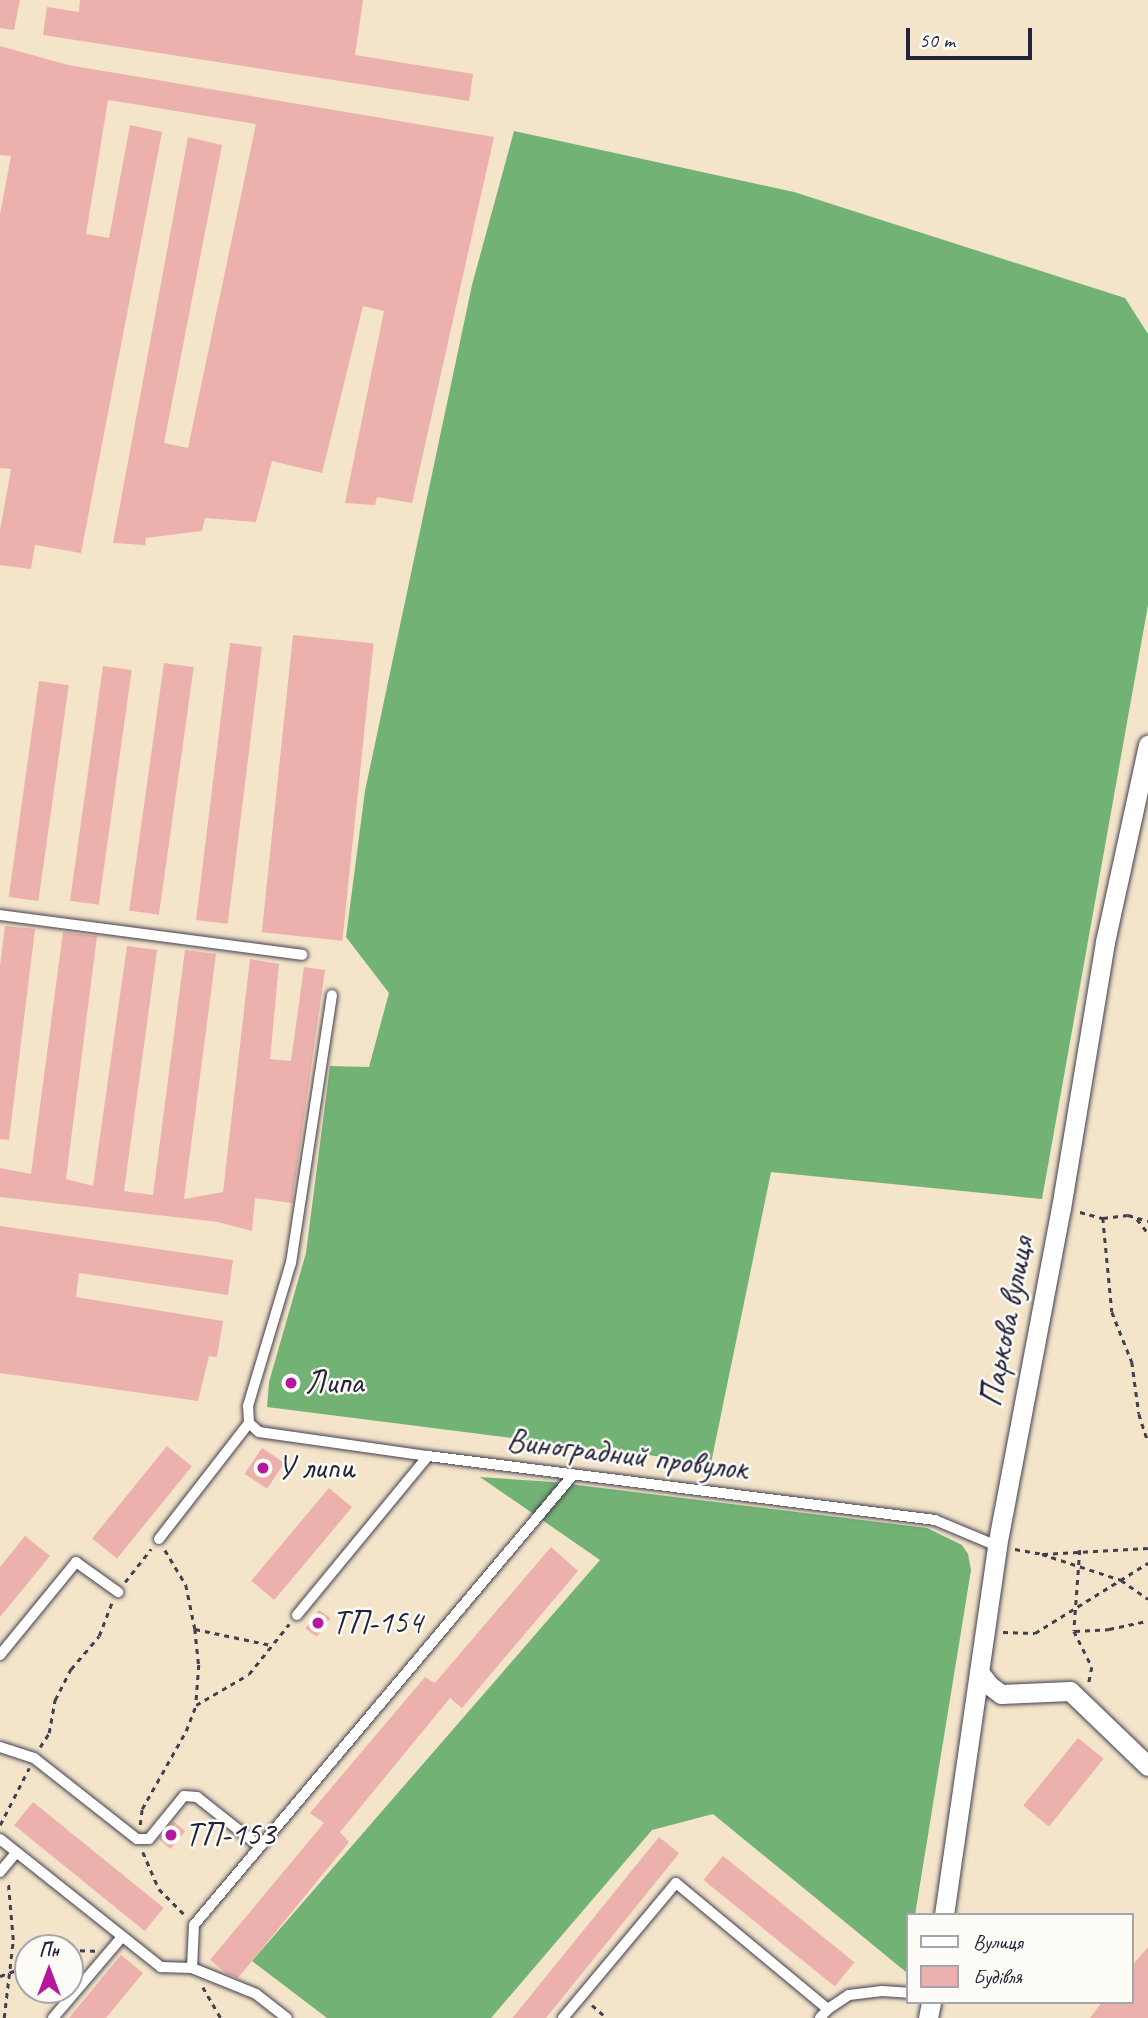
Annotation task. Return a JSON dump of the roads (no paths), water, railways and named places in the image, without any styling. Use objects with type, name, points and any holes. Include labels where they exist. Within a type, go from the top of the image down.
[{"type":"street","name":"Паркова вулиця","points":[[944,1913],[996,1546],[1061,1208],[1105,942],[1148,745]]},
{"type":"street","points":[[979,1672],[989,1685],[1001,1694],[1070,1691],[1148,1766]]},
{"type":"lane","points":[[0,915],[302,955]]},
{"type":"lane","points":[[159,1539],[249,1423],[248,1406],[291,1263],[332,995]]},
{"type":"lane","name":"Виноградний провулок","points":[[249,1423],[259,1432],[428,1456],[935,1520],[996,1546]]},
{"type":"lane","points":[[296,1615],[428,1456]]},
{"type":"lane","points":[[192,1968],[194,1925],[573,1475]]},
{"type":"lane","points":[[0,1655],[76,1562],[118,1592]]},
{"type":"lane","points":[[0,1747],[34,1758],[137,1839],[149,1839],[184,1796],[197,1797],[260,1847]]},
{"type":"lane","points":[[0,1839],[160,1967],[192,1968],[256,1994],[287,2018]]},
{"type":"lane","points":[[3,1868],[16,1853]]},
{"type":"lane","points":[[564,2018],[676,1883],[828,2008]]},
{"type":"lane","points":[[53,2018],[121,1938]]},
{"type":"lane","points":[[820,2018],[828,2008],[849,1995],[882,1991],[906,1993]]},
{"type":"place","name":"Липа","points":[[291,1383]]},
{"type":"place","name":"У липи","points":[[263,1468]]},
{"type":"place","name":"ТП-154","points":[[318,1623]]},
{"type":"place","name":"ТП-153","points":[[171,1835]]}]
